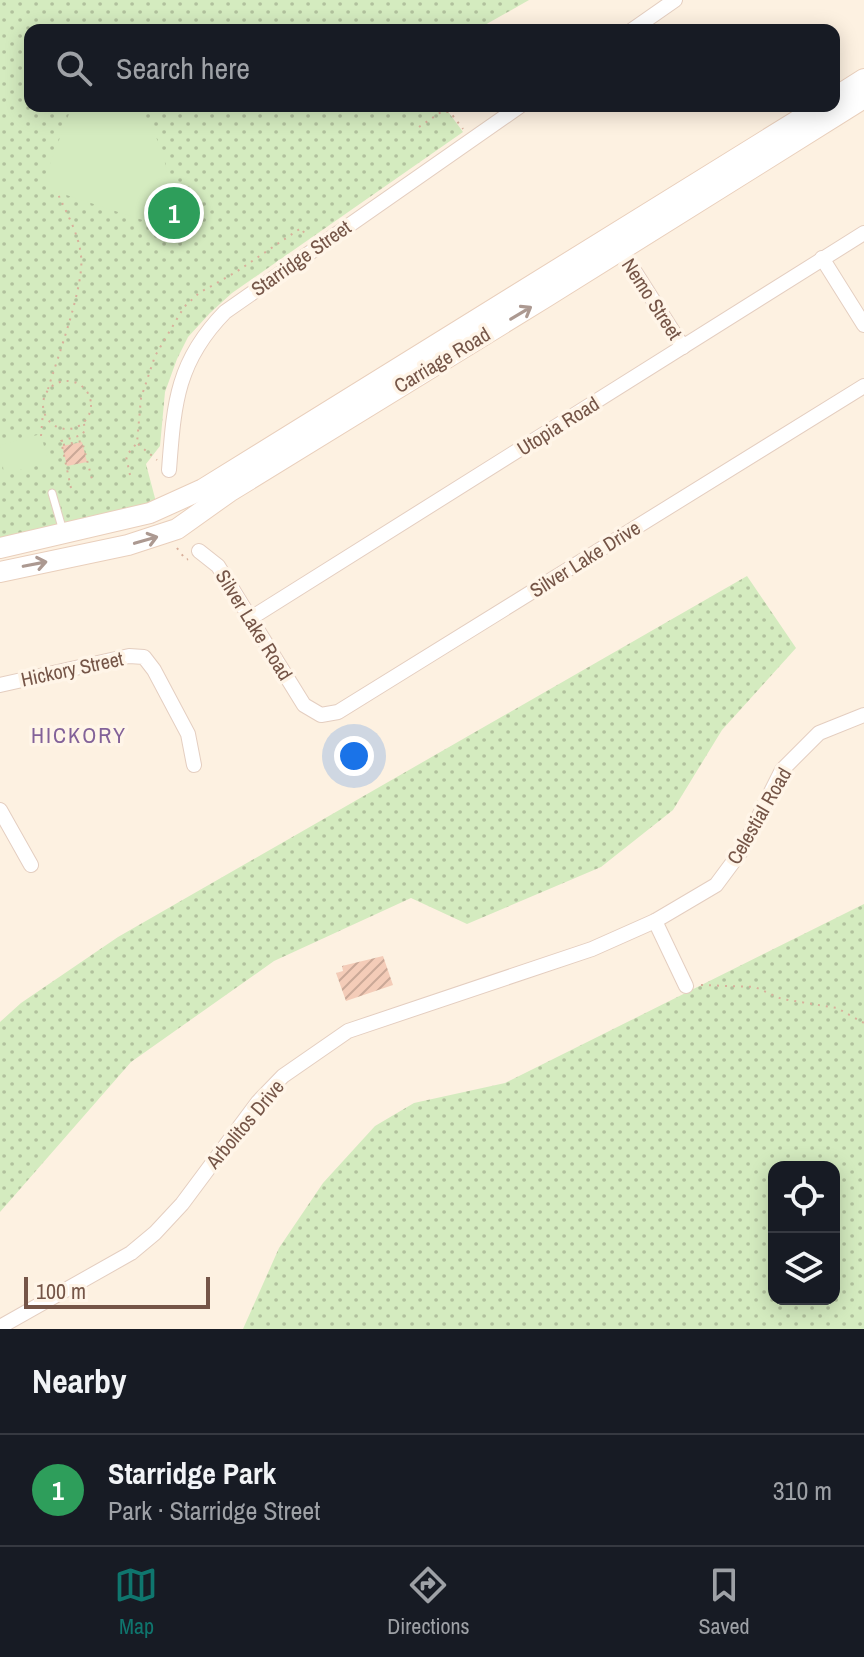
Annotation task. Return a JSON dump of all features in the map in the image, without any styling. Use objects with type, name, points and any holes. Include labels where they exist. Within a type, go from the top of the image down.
[{"type":"street","points":[[641,24],[675,0]]},
{"type":"street","points":[[840,94],[864,79]]},
{"type":"street","name":"Carriage Road","points":[[840,109],[864,98]]},
{"type":"street","name":"Starridge Street","points":[[169,470],[174,405],[188,363],[213,325],[238,303],[511,112]]},
{"type":"street","name":"Carriage Road","points":[[796,130],[815,112]]},
{"type":"street","name":"Carriage Road","points":[[0,572],[128,545],[177,529],[235,478],[796,130],[834,112]]},
{"type":"street","name":"Utopia Road","points":[[251,618],[864,233]]},
{"type":"street","name":"Nemo Street","points":[[616,243],[683,347]]},
{"type":"street","points":[[822,258],[864,325]]},
{"type":"street","name":"Silver Lake Drive","points":[[304,705],[321,715],[338,712],[864,386]]},
{"type":"street","name":"Carriage Road","points":[[0,548],[150,513],[235,478]]},
{"type":"street","points":[[63,533],[70,556]]},
{"type":"street","name":"Silver Lake Road","points":[[199,551],[218,566],[304,705]]},
{"type":"street","name":"Hickory Street","points":[[0,685],[129,656],[144,657],[188,734],[194,765]]},
{"type":"street","name":"Celestial Road","points":[[655,921],[716,885],[742,850],[782,770],[819,733],[864,715]]},
{"type":"street","points":[[0,810],[31,865]]},
{"type":"street","points":[[655,921],[685,984]]},
{"type":"street","name":"Arbolitos Drive","points":[[0,1327],[131,1253],[155,1233],[182,1204],[258,1102],[283,1076],[348,1031],[592,949],[655,921]]},
{"type":"lane","points":[[52,493],[63,533]]},
{"type":"path","points":[[419,127],[441,112],[450,112],[469,140]]},
{"type":"path","points":[[48,389],[55,383],[70,380],[85,388],[92,402],[84,422],[75,428],[60,428],[47,419],[42,403],[68,325],[81,262],[81,252],[57,192]]},
{"type":"path","points":[[41,436],[43,411]]},
{"type":"path","points":[[71,488],[61,441],[82,435],[84,422]]},
{"type":"path","points":[[62,445],[82,441],[93,483]]},
{"type":"path","points":[[137,443],[154,457]]},
{"type":"path","points":[[172,540],[186,560],[199,551]]},
{"type":"path","points":[[685,984],[694,976],[698,984],[755,987],[782,999],[837,1008],[864,1023]]},
{"type":"green space","points":[[0,0],[529,0],[487,24],[24,24],[24,112],[448,112],[463,132],[232,293],[188,337],[165,392],[160,446],[146,464],[156,502],[0,540]]},
{"type":"green space","points":[[70,112],[142,112],[161,149],[168,179],[164,227],[51,190],[45,177]]},
{"type":"green space","points":[[41,434],[48,463],[4,474],[0,445]]},
{"type":"green space","points":[[747,576],[796,648],[722,730],[673,810],[601,867],[467,924],[411,898],[274,961],[131,1062],[0,1212],[0,1022],[21,1003],[118,937]]},
{"type":"green space","points":[[864,904],[864,1329],[243,1329],[279,1248],[323,1183],[375,1126],[414,1103],[505,1083]]},
{"type":"building","points":[[82,442],[87,462],[67,466],[62,446]]},
{"type":"building","points":[[383,956],[393,985],[346,1001],[336,973],[343,971],[342,966]]},
{"type":"place","name":"Starridge Park","points":[[174,213]]},
{"type":"district","name":"HICKORY","points":[[79,735]]}]
